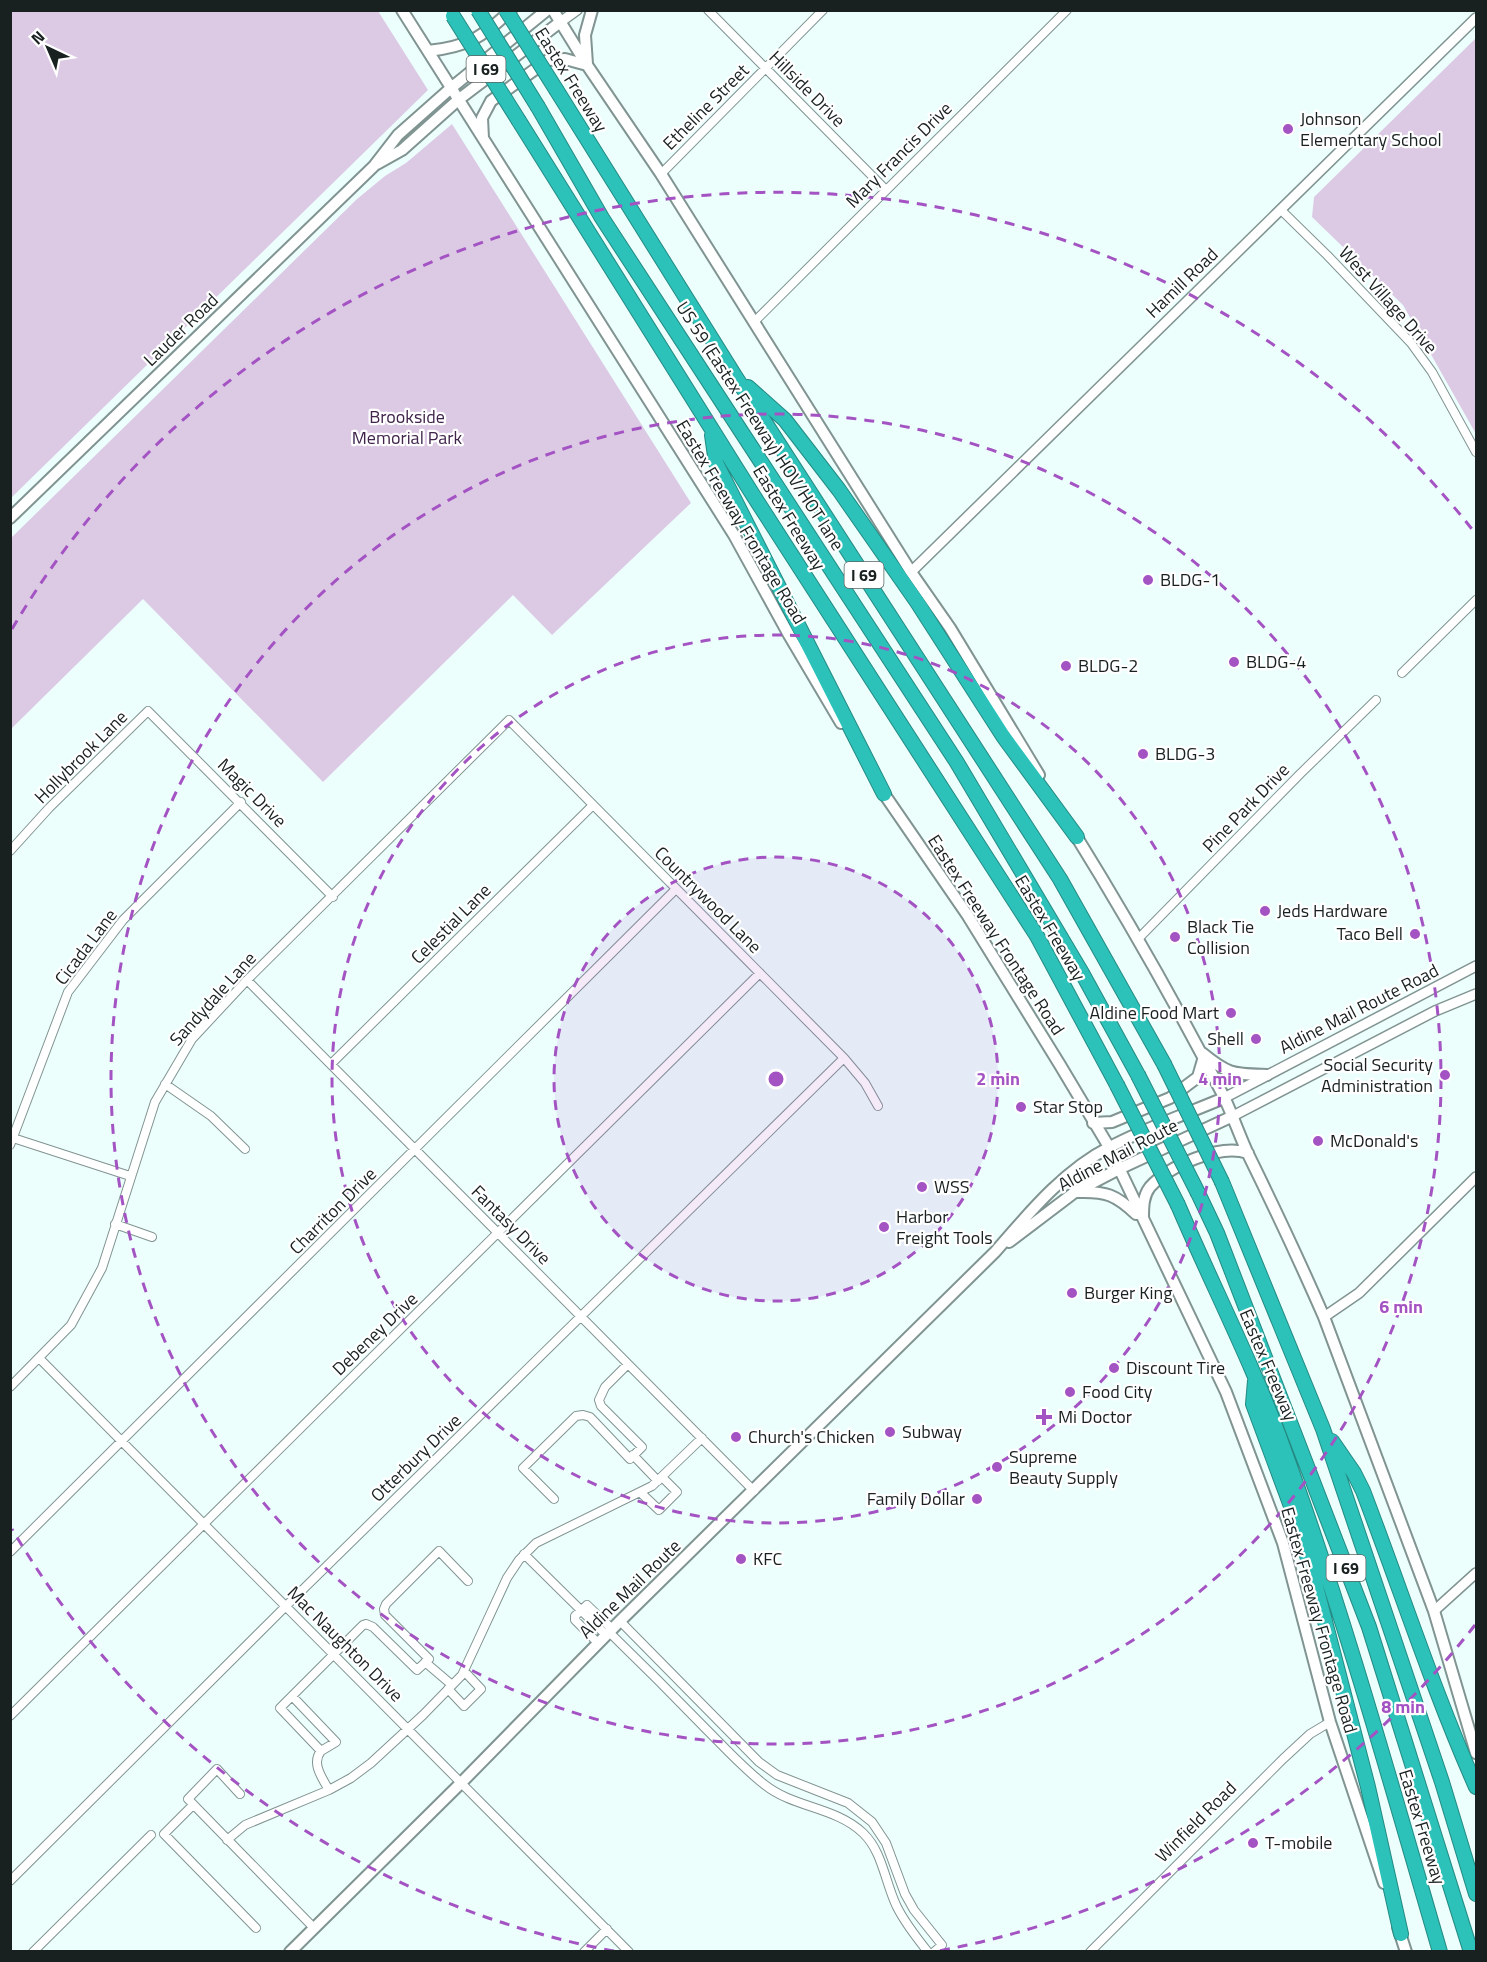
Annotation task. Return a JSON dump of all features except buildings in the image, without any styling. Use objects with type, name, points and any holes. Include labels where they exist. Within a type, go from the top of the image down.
[{"type":"highway","name":"US 59 (Eastex Freeway) HOV/HOT lane","points":[[478,10],[609,228],[956,761],[1082,973],[1138,1075],[1217,1233],[1369,1627],[1471,1952]]},
{"type":"highway","name":"Eastex Freeway","points":[[506,10],[735,376],[1059,879],[1164,1064],[1222,1182],[1323,1429],[1442,1782],[1476,1894]]},
{"type":"highway","name":"Eastex Freeway","points":[[452,13],[710,427],[902,729],[1038,936],[1118,1085],[1178,1205],[1206,1272],[1256,1376],[1284,1451],[1351,1650],[1440,1952]]},
{"type":"highway","points":[[735,376],[785,420],[839,490],[917,602],[1003,736],[1077,837]]},
{"type":"highway","points":[[710,427],[716,463],[884,794]]},
{"type":"highway","points":[[1256,1376],[1253,1404],[1295,1517],[1313,1575],[1368,1787],[1401,1934]]},
{"type":"highway","points":[[1323,1429],[1354,1473],[1363,1491],[1451,1730],[1476,1787]]},
{"type":"main road","name":"Eastex Freeway Frontage Road","points":[[402,10],[734,535],[789,635],[884,794],[968,916],[1109,1147],[1226,1392],[1279,1533],[1330,1722],[1406,1952]]},
{"type":"main road","points":[[428,51],[452,49],[465,45],[482,35],[511,10]]},
{"type":"main road","name":"Lauder Road","points":[[10,518],[374,166],[398,135],[451,87],[547,10]]},
{"type":"main road","points":[[553,10],[586,65],[661,174],[911,572],[950,628],[1139,938],[1224,1098],[1324,1317],[1434,1611],[1476,1753]]},
{"type":"main road","points":[[586,65],[585,35],[592,10]]},
{"type":"main road","name":"Lauder Road","points":[[374,166],[402,150],[458,100],[559,23]]},
{"type":"main road","points":[[484,140],[482,118],[491,101],[548,60],[565,59],[586,65]]},
{"type":"main road","points":[[1198,1049],[1231,1073],[1267,1076]]},
{"type":"main road","points":[[1093,1123],[1112,1122],[1170,1098],[1198,1077],[1203,1060]]},
{"type":"main road","name":"Aldine Mail Route","points":[[290,1952],[609,1632],[995,1252],[1028,1214],[1075,1170],[1109,1147],[1224,1098]]},
{"type":"main road","name":"Aldine Mail Route","points":[[995,1252],[1075,1192],[1233,1116]]},
{"type":"main road","points":[[1143,1221],[1144,1200],[1150,1187],[1171,1172],[1203,1155],[1227,1150],[1248,1153]]},
{"type":"main road","points":[[1075,1192],[1105,1193],[1122,1200],[1143,1221]]},
{"type":"street","name":"Lauder Road","points":[[559,23],[577,10]]},
{"type":"street","name":"Hillside Drive","points":[[708,10],[885,189]]},
{"type":"street","name":"Etheline Street","points":[[661,174],[823,10]]},
{"type":"street","name":"Mary Francis Drive","points":[[754,322],[1066,10]]},
{"type":"street","name":"Hamill Road","points":[[911,572],[1476,18]]},
{"type":"street","name":"West Village Drive","points":[[1281,210],[1411,343],[1432,372],[1476,452]]},
{"type":"street","points":[[1402,673],[1476,600]]},
{"type":"street","name":"Pine Park Drive","points":[[1139,938],[1376,700]]},
{"type":"street","name":"Magic Drive","points":[[148,711],[333,897]]},
{"type":"street","name":"Hollybrook Lane","points":[[10,851],[49,808],[148,711]]},
{"type":"street","name":"Countrywood Lane","points":[[509,720],[844,1058],[865,1083],[878,1106]]},
{"type":"street","name":"Sandydale Lane","points":[[10,1387],[71,1325],[102,1268],[155,1102],[192,1039],[247,980],[509,720]]},
{"type":"street","name":"Cicada Lane","points":[[11,1140],[68,992],[123,920],[241,802]]},
{"type":"street","name":"Celestial Lane","points":[[331,1064],[592,806]]},
{"type":"street","name":"Charriton Drive","points":[[10,1552],[676,890]]},
{"type":"street","name":"Aldine Mail Route Road","points":[[1224,1098],[1476,966]]},
{"type":"street","name":"Debeney Drive","points":[[10,1716],[760,973]]},
{"type":"street","name":"Fantasy Drive","points":[[247,980],[754,1491]]},
{"type":"street","name":"Aldine Mail Route Road","points":[[1233,1116],[1432,1012],[1476,994]]},
{"type":"street","points":[[1423,995],[1432,1012]]},
{"type":"street","points":[[1308,1054],[1316,1073]]},
{"type":"street","name":"Otterbury Drive","points":[[10,1881],[286,1606],[844,1058]]},
{"type":"street","points":[[165,1084],[211,1116],[245,1149]]},
{"type":"street","points":[[11,1140],[130,1176]]},
{"type":"street","points":[[1324,1317],[1359,1293],[1476,1177]]},
{"type":"street","points":[[115,1224],[152,1237]]},
{"type":"street","name":"Mac Naughton Drive","points":[[39,1358],[629,1952]]},
{"type":"street","points":[[554,1499],[523,1468],[573,1418],[583,1415],[590,1417],[630,1458],[642,1447],[601,1406],[599,1400],[601,1392],[628,1364]]},
{"type":"street","points":[[590,1417],[601,1406]]},
{"type":"street","points":[[227,1840],[245,1825],[328,1790],[362,1771],[464,1671],[507,1578],[524,1554],[542,1539],[641,1492],[660,1479],[702,1438]]},
{"type":"street","points":[[633,1455],[677,1492],[658,1510],[641,1492]]},
{"type":"street","points":[[321,1751],[280,1708],[363,1625],[369,1624],[373,1627],[417,1670],[429,1659],[385,1615],[386,1604],[440,1551],[468,1581]]},
{"type":"street","points":[[524,1554],[581,1610]]},
{"type":"street","points":[[1434,1611],[1476,1573]]},
{"type":"street","points":[[928,1952],[896,1906],[876,1852],[862,1832],[838,1816],[788,1798],[767,1787],[750,1773],[609,1632],[590,1607],[587,1605],[575,1616],[575,1620],[609,1632],[777,1775],[848,1803],[872,1822],[886,1843],[905,1894],[914,1910],[942,1945],[934,1952]]},
{"type":"street","points":[[373,1627],[385,1615]]},
{"type":"street","points":[[425,1662],[450,1687],[464,1706],[481,1689],[464,1671]]},
{"type":"street","points":[[292,1696],[336,1742],[321,1751],[316,1761],[328,1790]]},
{"type":"street","name":"Winfield Road","points":[[1090,1952],[1283,1759],[1310,1734],[1330,1722]]},
{"type":"street","points":[[750,1773],[759,1762]]},
{"type":"street","points":[[240,1794],[217,1770],[188,1799],[314,1928]]},
{"type":"street","points":[[193,1805],[164,1834],[256,1928]]},
{"type":"street","points":[[862,1832],[872,1822]]},
{"type":"street","points":[[33,1952],[151,1835]]},
{"type":"street","points":[[584,1952],[607,1929]]},
{"type":"green space","points":[[11,10],[378,11],[428,90],[11,498]]},
{"type":"green space","points":[[1476,38],[1476,434],[1403,305],[1312,217],[1314,197]]},
{"type":"green space","name":"Brookside Memorial Park","points":[[452,124],[691,503],[552,635],[513,595],[323,782],[143,599],[11,729],[11,538],[357,199],[385,176],[406,163]]},
{"type":"place","name":"Johnson Elementary School","points":[[1288,129]]},
{"type":"place","name":"BLDG-1","points":[[1148,580]]},
{"type":"place","name":"BLDG-4","points":[[1234,662]]},
{"type":"place","name":"BLDG-2","points":[[1066,666]]},
{"type":"place","name":"BLDG-3","points":[[1143,754]]},
{"type":"place","name":"Jeds Hardware","points":[[1265,911]]},
{"type":"place","name":"Taco Bell","points":[[1415,934]]},
{"type":"place","name":"Black Tie Collision","points":[[1175,937]]},
{"type":"place","name":"Aldine Food Mart","points":[[1231,1013]]},
{"type":"place","name":"Shell","points":[[1256,1039]]},
{"type":"place","name":"Social Security Administration","points":[[1445,1075]]},
{"type":"place","name":"Star Stop","points":[[1021,1107]]},
{"type":"place","name":"McDonald's","points":[[1318,1141]]},
{"type":"place","name":"WSS","points":[[922,1187]]},
{"type":"place","name":"Harbor Freight Tools","points":[[884,1227]]},
{"type":"place","name":"Burger King","points":[[1072,1293]]},
{"type":"place","name":"Discount Tire","points":[[1114,1368]]},
{"type":"place","name":"Food City","points":[[1070,1392]]},
{"type":"place","name":"Mi Doctor","points":[[1044,1417]]},
{"type":"place","name":"Subway","points":[[890,1432]]},
{"type":"place","name":"Church's Chicken","points":[[736,1437]]},
{"type":"place","name":"Supreme Beauty Supply","points":[[997,1467]]},
{"type":"place","name":"Family Dollar","points":[[977,1499]]},
{"type":"place","name":"KFC","points":[[741,1559]]},
{"type":"place","name":"T-mobile","points":[[1253,1843]]}]
